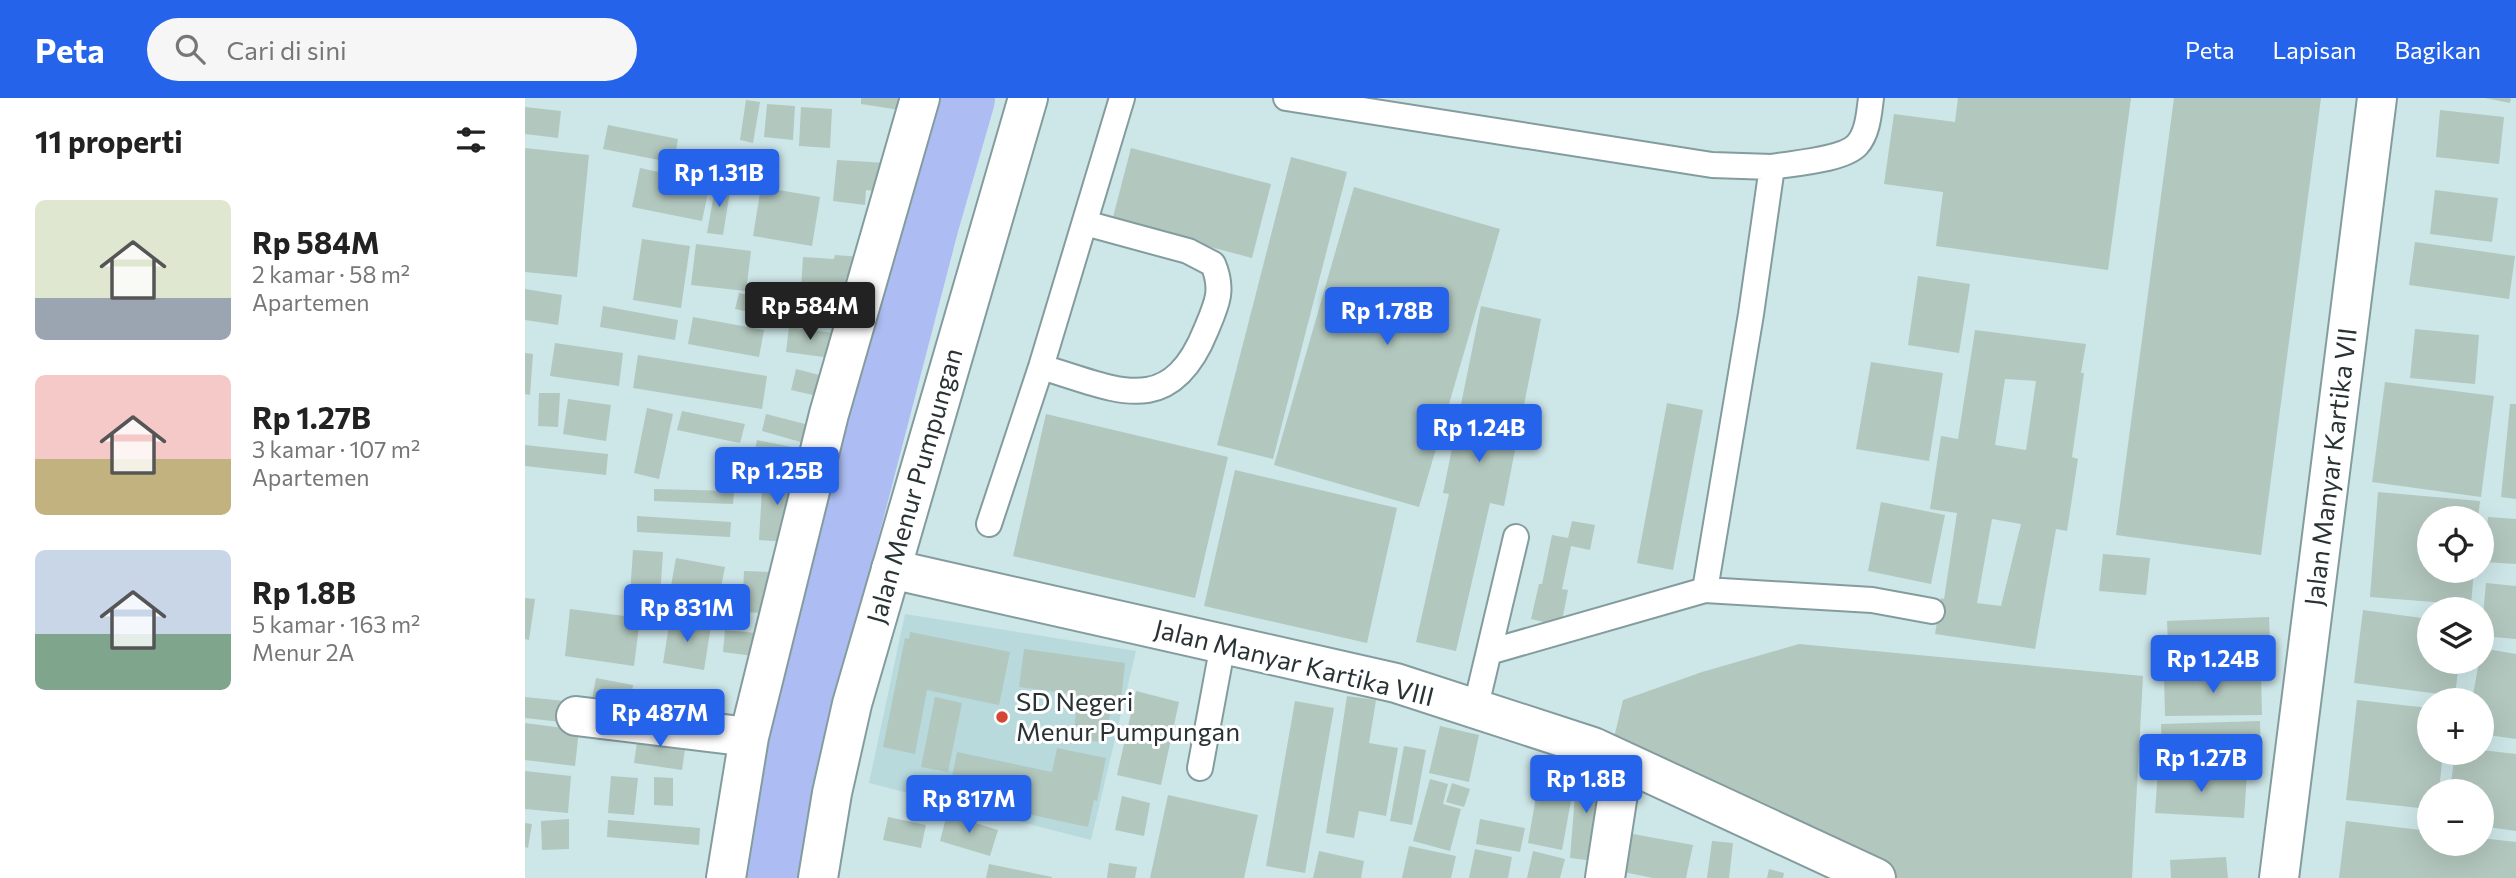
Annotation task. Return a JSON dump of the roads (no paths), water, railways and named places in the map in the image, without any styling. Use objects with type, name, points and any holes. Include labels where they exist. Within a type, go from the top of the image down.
[{"type":"street","points":[[726,878],[749,737],[829,414],[920,98]]},
{"type":"street","name":"Jalan Menur Pumpungan","points":[[818,878],[832,793],[852,704],[1028,98]]},
{"type":"street","name":"Jalan Manyar Kartika VII","points":[[2279,878],[2377,98]]},
{"type":"street","name":"Jalan Manyar Kartika VIII","points":[[891,569],[1396,682],[1593,747],[1876,878]]},
{"type":"street","points":[[576,716],[749,737]]},
{"type":"street","points":[[1605,878],[1623,761]]},
{"type":"lane","points":[[989,524],[1041,367],[1122,98]]},
{"type":"lane","points":[[1286,98],[1712,165],[1772,167],[1846,154],[1858,145],[1866,130],[1871,98]]},
{"type":"lane","points":[[1705,590],[1751,314],[1772,167]]},
{"type":"lane","points":[[1041,367],[1131,393],[1156,388],[1176,379],[1199,348],[1215,308],[1220,281],[1213,264],[1188,251],[1085,223]]},
{"type":"lane","points":[[1475,710],[1516,537]]},
{"type":"lane","points":[[1489,652],[1705,590],[1872,600],[1932,611]]},
{"type":"lane","points":[[1200,768],[1223,644]]},
{"type":"waterway","points":[[774,878],[798,704],[923,223],[959,98]]},
{"type":"place","name":"SD Negeri Menur Pumpungan","points":[[1002,717]]}]
